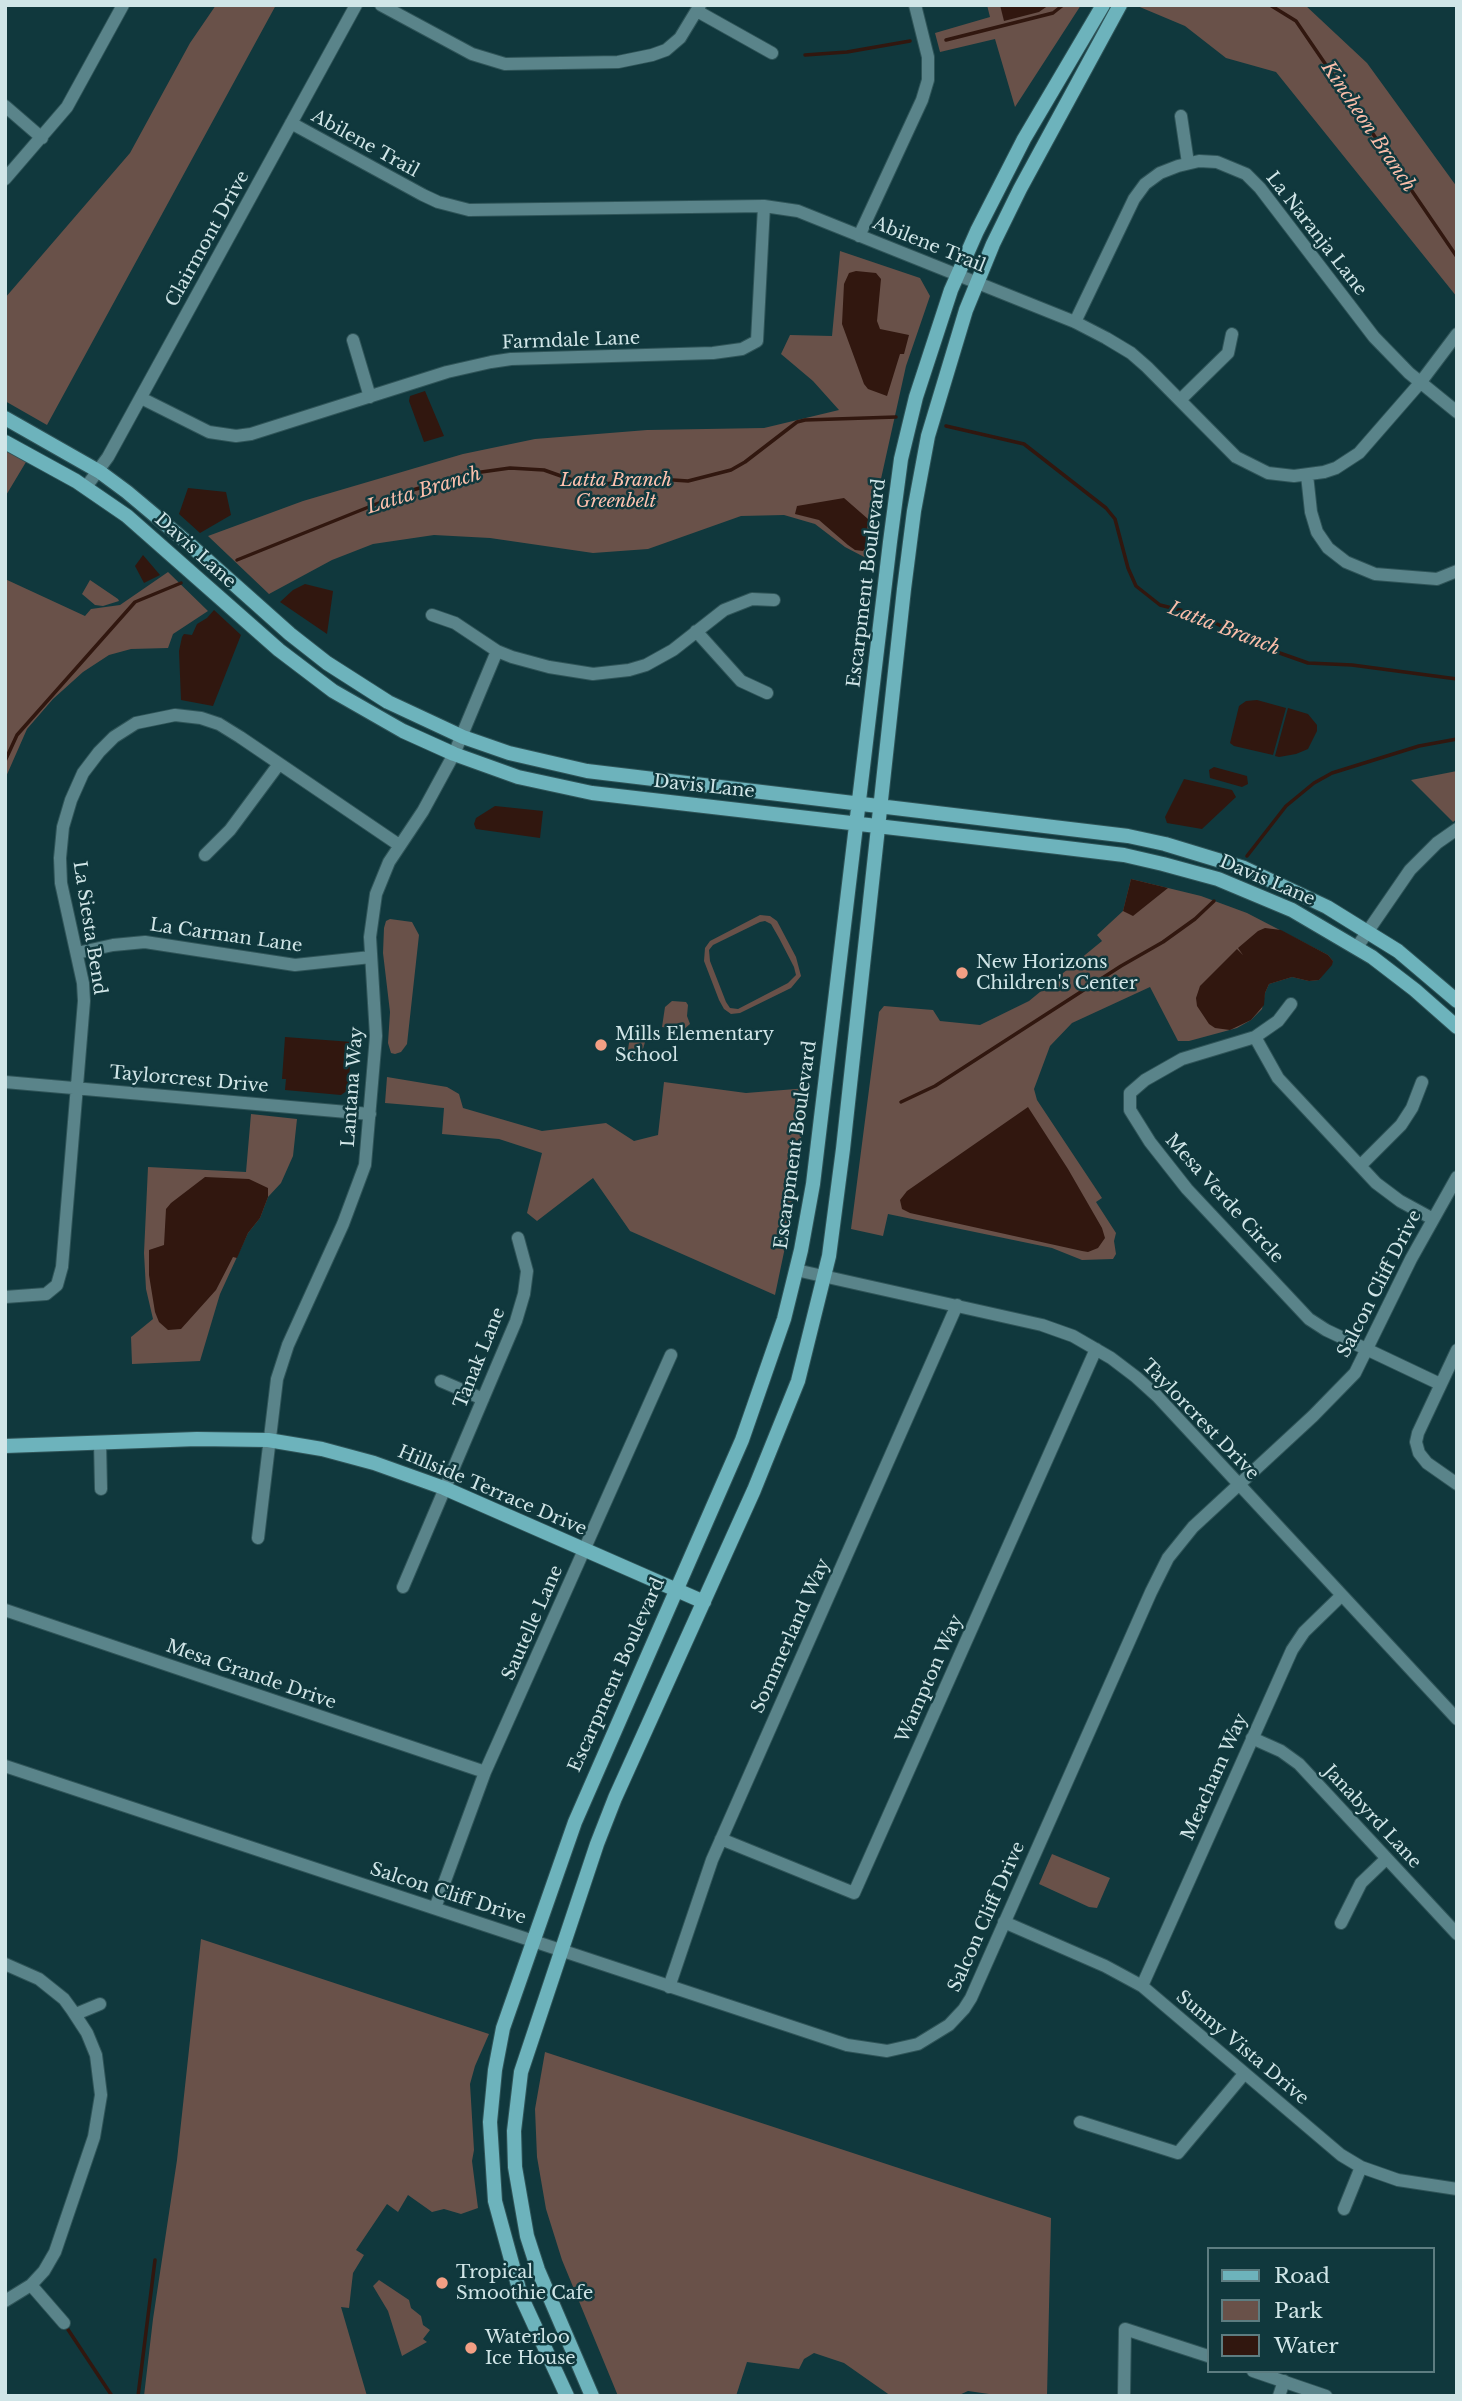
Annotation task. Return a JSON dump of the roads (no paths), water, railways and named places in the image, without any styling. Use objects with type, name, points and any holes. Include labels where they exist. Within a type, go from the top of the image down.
[{"type":"main road","name":"Escarpment Boulevard","points":[[567,2396],[522,2296],[495,2201],[490,2136],[492,2096],[503,2028],[575,1822],[743,1440],[770,1364],[796,1270],[813,1184],[890,542],[901,459],[916,397],[957,275],[1009,166],[1102,5]]},
{"type":"main road","points":[[592,2396],[538,2270],[518,2197],[514,2131],[521,2072],[615,1798],[768,1457],[797,1381],[825,1277],[843,1149],[910,544],[928,436],[951,354],[977,284],[1016,198],[1120,5]]},
{"type":"main road","name":"Davis Lane","points":[[5,418],[100,472],[163,522],[290,634],[327,663],[388,702],[463,737],[509,753],[587,771],[1128,836],[1166,844],[1213,857],[1286,886],[1327,906],[1398,951],[1457,1001]]},
{"type":"main road","name":"Davis Lane","points":[[5,442],[86,487],[127,516],[279,650],[318,680],[373,715],[454,754],[518,777],[592,793],[1124,855],[1163,864],[1218,879],[1292,910],[1357,947],[1415,990],[1457,1027]]},
{"type":"main road","points":[[890,542],[910,544]]},
{"type":"main road","name":"Hillside Terrace Drive","points":[[5,1446],[197,1439],[268,1440],[322,1449],[374,1463],[444,1488],[704,1602]]},
{"type":"main road","points":[[531,2317],[554,2307]]},
{"type":"street","points":[[5,179],[74,97],[123,5]]},
{"type":"street","name":"Clairmont Drive","points":[[86,487],[100,472],[356,5]]},
{"type":"street","points":[[381,5],[472,54],[505,64],[618,62],[652,55],[666,50],[680,38],[699,8],[772,53]]},
{"type":"street","points":[[859,236],[925,92],[928,80],[928,57],[915,5]]},
{"type":"street","points":[[5,106],[42,138]]},
{"type":"street","points":[[1181,116],[1188,163]]},
{"type":"street","name":"Abilene Trail","points":[[291,123],[423,195],[469,210],[488,212],[764,206],[798,211],[1075,322],[1131,353],[1244,462],[1268,473],[1307,475],[1336,467],[1359,453],[1420,383],[1457,334]]},
{"type":"street","name":"La Naranja Lane","points":[[1075,322],[1139,192],[1153,177],[1188,163],[1217,162],[1237,169],[1252,179],[1374,337],[1420,383],[1457,412]]},
{"type":"street","name":"Farmdale Lane","points":[[141,398],[209,432],[236,436],[251,434],[447,372],[511,359],[713,353],[751,346],[757,341],[764,206]]},
{"type":"street","points":[[1180,400],[1228,353],[1232,334]]},
{"type":"street","points":[[353,340],[370,397]]},
{"type":"street","points":[[1307,475],[1311,512],[1317,532],[1333,553],[1346,562],[1366,572],[1437,579],[1457,571]]},
{"type":"street","points":[[432,615],[455,623],[497,651],[549,667],[593,674],[646,665],[673,650],[713,617],[740,602],[752,599],[774,600]]},
{"type":"street","points":[[696,631],[741,681],[766,693]]},
{"type":"street","name":"Lantana Way","points":[[258,1538],[273,1397],[282,1361],[362,1177],[376,1036],[371,922],[376,894],[382,876],[399,845],[423,811],[463,737],[497,651]]},
{"type":"street","name":"La Siesta Bend","points":[[5,1297],[46,1294],[54,1288],[59,1279],[84,1001],[61,883],[60,858],[63,827],[71,800],[83,773],[99,752],[128,727],[147,720],[165,716],[192,716],[210,721],[229,730],[399,845]]},
{"type":"street","points":[[205,855],[230,830],[279,764]]},
{"type":"street","points":[[1357,947],[1410,870],[1437,843],[1457,829]]},
{"type":"street","name":"La Carman Lane","points":[[76,953],[145,942],[295,965],[371,957]]},
{"type":"street","points":[[1291,1004],[1278,1021],[1255,1037],[1278,1078],[1382,1188],[1433,1219]]},
{"type":"street","name":"Mesa Verde Circle","points":[[1255,1037],[1182,1059],[1144,1080],[1130,1093],[1130,1110],[1180,1181],[1301,1311],[1326,1330],[1440,1384]]},
{"type":"street","name":"Taylorcrest Drive","points":[[5,1082],[370,1114]]},
{"type":"street","points":[[1361,1166],[1401,1125],[1412,1108],[1422,1082]]},
{"type":"street","name":"Salcon Cliff Drive","points":[[5,1766],[846,2046],[875,2051],[897,2050],[918,2044],[949,2025],[964,2009],[1160,1573],[1183,1538],[1345,1385],[1367,1351],[1457,1177]]},
{"type":"street","name":"Salcon Cliff Drive","points":[[1444,1201],[1457,1192]]},
{"type":"street","name":"Tanak Lane","points":[[403,1587],[516,1321],[527,1271],[518,1238]]},
{"type":"street","name":"Taylorcrest Drive","points":[[796,1270],[1042,1325],[1073,1336],[1096,1349],[1136,1377],[1457,1719]]},
{"type":"street","name":"Sommerland Way","points":[[669,1987],[721,1839],[957,1305]]},
{"type":"street","name":"Wampton Way","points":[[721,1839],[854,1893],[1096,1349]]},
{"type":"street","points":[[1457,1350],[1418,1433],[1417,1446],[1427,1463],[1457,1483]]},
{"type":"street","name":"Sautelle Lane","points":[[435,1908],[485,1772],[671,1355]]},
{"type":"street","points":[[441,1381],[483,1399]]},
{"type":"street","points":[[100,1442],[101,1489]]},
{"type":"street","name":"Meacham Way","points":[[1142,1986],[1292,1650],[1304,1632],[1341,1596]]},
{"type":"street","name":"Mesa Grande Drive","points":[[5,1610],[485,1772]]},
{"type":"street","name":"Janabyrd Lane","points":[[1252,1738],[1281,1751],[1299,1764],[1457,1934]]},
{"type":"street","points":[[1341,1923],[1362,1883],[1387,1859]]},
{"type":"street","name":"Sunny Vista Drive","points":[[1004,1922],[1105,1966],[1142,1986],[1341,2155],[1361,2167],[1398,2180],[1457,2189]]},
{"type":"street","points":[[5,1964],[29,1973],[64,1999],[87,2033],[96,2055],[101,2084],[94,2137],[55,2252],[44,2271],[31,2285],[5,2301]]},
{"type":"street","points":[[76,2014],[100,2004]]},
{"type":"street","points":[[1080,2122],[1178,2153],[1244,2074]]},
{"type":"street","points":[[1344,2209],[1361,2167]]},
{"type":"street","points":[[31,2285],[64,2323]]},
{"type":"street","points":[[1124,2396],[1125,2329],[1206,2355]]},
{"type":"street","points":[[1259,2373],[1326,2396]]},
{"type":"street","points":[[1279,2396],[1284,2381]]},
{"type":"water","points":[[1000,5],[1049,5],[1039,12],[1004,21]]},
{"type":"water","points":[[849,273],[876,273],[881,279],[877,321],[880,329],[909,335],[887,396],[868,389],[864,384],[842,324],[844,284]]},
{"type":"water","points":[[425,391],[444,436],[424,442],[409,401],[410,396]]},
{"type":"water","points":[[188,488],[226,492],[231,515],[200,533],[179,514]]},
{"type":"water","points":[[844,498],[868,519],[866,547],[863,551],[855,550],[819,520],[795,514],[797,506]]},
{"type":"water","points":[[143,555],[160,575],[144,583],[135,566]]},
{"type":"water","points":[[305,584],[333,591],[327,634],[280,602],[293,590]]},
{"type":"water","points":[[214,610],[241,635],[213,706],[181,700],[179,651],[184,634],[192,635],[197,624]]},
{"type":"water","points":[[1257,700],[1286,708],[1273,755],[1230,743],[1239,706],[1246,701]]},
{"type":"water","points":[[1288,708],[1308,714],[1317,725],[1317,731],[1308,749],[1279,757],[1275,756]]},
{"type":"water","points":[[1214,767],[1247,776],[1248,784],[1242,787],[1210,778],[1209,770]]},
{"type":"water","points":[[1184,779],[1232,790],[1236,797],[1202,829],[1167,823],[1165,817]]},
{"type":"water","points":[[495,806],[543,811],[540,838],[476,829],[476,818]]},
{"type":"water","points":[[1131,879],[1168,888],[1133,916],[1123,911]]},
{"type":"water","points":[[1265,928],[1281,930],[1328,955],[1333,961],[1332,965],[1319,980],[1292,977],[1269,984],[1264,1005],[1251,1020],[1230,1030],[1215,1028],[1209,1024],[1197,1006],[1196,998],[1200,986],[1237,949],[1243,955],[1238,948]]},
{"type":"water","points":[[285,1037],[352,1042],[348,1090],[341,1095],[285,1090],[286,1079],[282,1079]]},
{"type":"water","points":[[1028,1107],[1102,1228],[1105,1238],[1098,1248],[1082,1251],[902,1209],[900,1200],[907,1191]]},
{"type":"water","points":[[205,1177],[249,1179],[268,1188],[268,1197],[260,1218],[248,1233],[237,1258],[233,1257],[216,1290],[181,1329],[168,1330],[159,1322],[155,1312],[149,1275],[149,1250],[164,1245],[166,1209]]},
{"type":"waterway","points":[[946,40],[1053,13],[1063,5]]},
{"type":"waterway","name":"Kincheon Branch","points":[[1270,5],[1296,21],[1457,257]]},
{"type":"waterway","points":[[805,55],[847,52],[910,41]]},
{"type":"waterway","name":"Latta Branch","points":[[237,560],[406,492],[467,474],[510,468],[544,470],[578,482],[606,484],[643,478],[688,481],[731,470],[797,422],[896,417]]},
{"type":"waterway","name":"Latta Branch","points":[[946,426],[1024,444],[1106,508],[1115,519],[1128,568],[1136,586],[1160,605],[1196,614],[1274,651],[1308,663],[1352,665],[1457,679]]},
{"type":"waterway","name":"Latta Branch","points":[[5,761],[17,735],[135,602],[181,583]]},
{"type":"waterway","points":[[1247,856],[1286,806],[1314,783],[1332,773],[1419,746],[1457,739]]},
{"type":"waterway","points":[[901,1102],[935,1086],[1121,966],[1163,942],[1195,919],[1214,901]]},
{"type":"waterway","points":[[138,2396],[155,2260]]},
{"type":"waterway","points":[[65,2325],[112,2396]]},
{"type":"place","name":"New Horizons Children's Center","points":[[962,973]]},
{"type":"place","name":"Mills Elementary School","points":[[601,1045]]},
{"type":"place","name":"Tropical Smoothie Cafe","points":[[442,2283]]},
{"type":"place","name":"Waterloo Ice House","points":[[471,2348]]},
{"type":"park label","name":"Latta Branch Greenbelt","points":[[616,491]]}]
